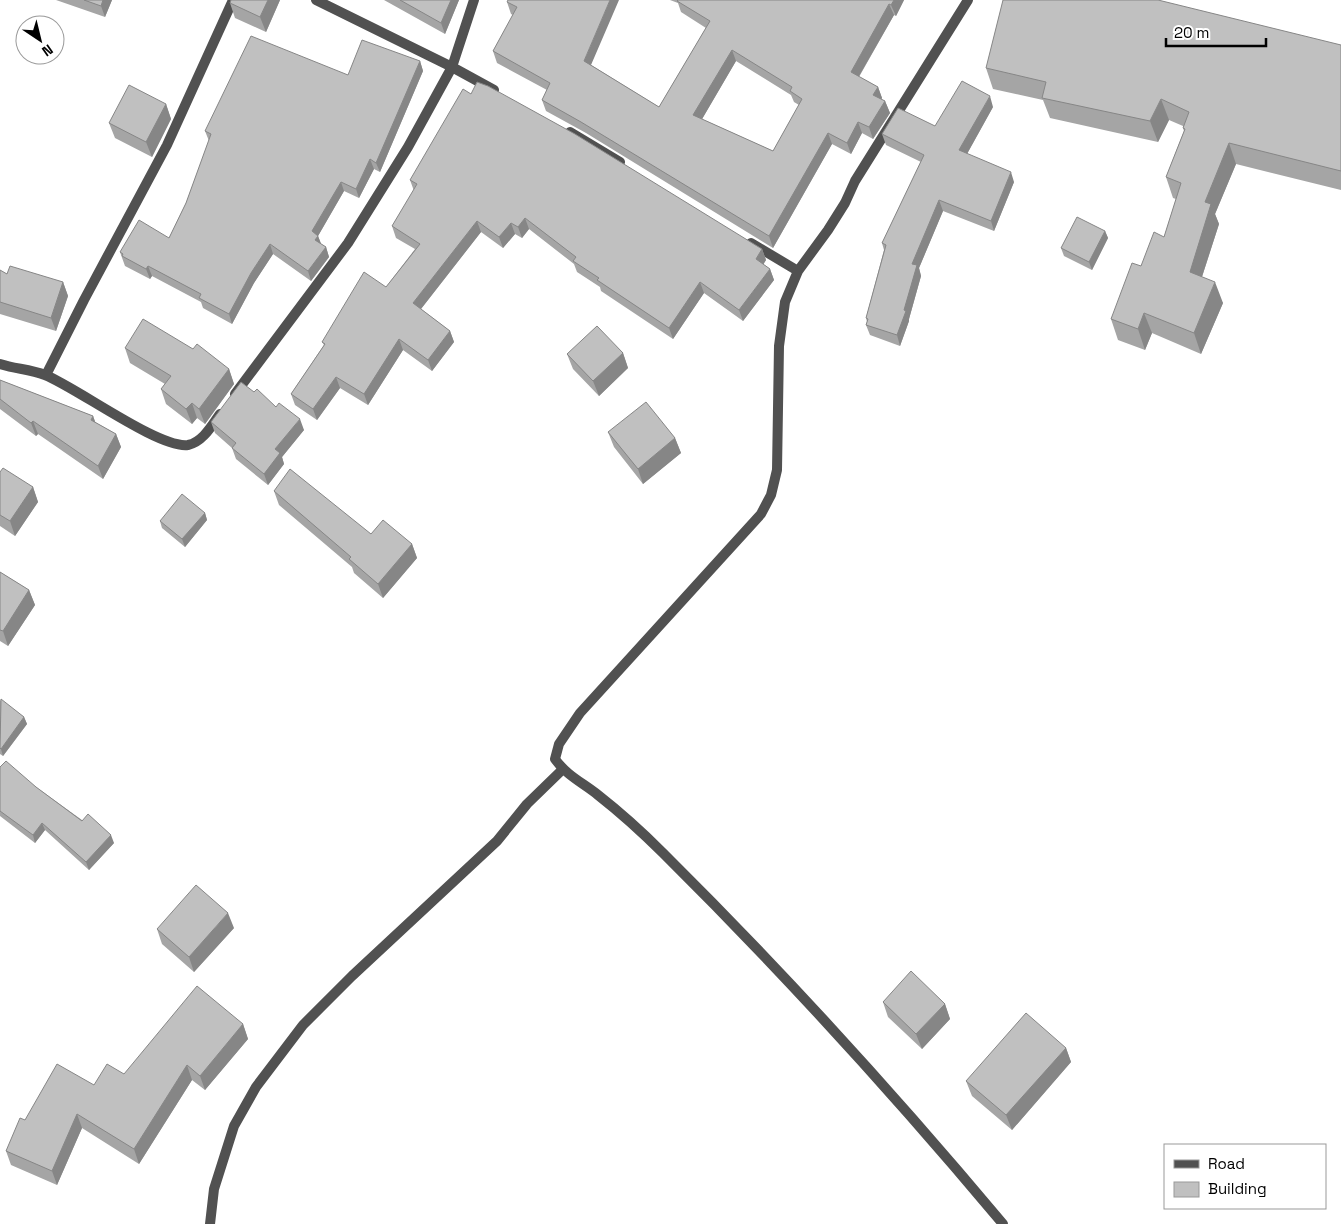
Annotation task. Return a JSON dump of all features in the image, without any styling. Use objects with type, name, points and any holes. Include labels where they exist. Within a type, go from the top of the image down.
[{"type":"street","points":[[46,375],[167,146],[234,0]]},
{"type":"street","points":[[316,0],[452,67],[504,96]]},
{"type":"street","points":[[0,364],[46,375],[166,441],[179,445],[189,444],[198,440],[209,430],[348,243],[408,147],[452,67],[474,0]]},
{"type":"street","points":[[968,0],[860,173],[832,224],[798,271],[785,302],[781,322],[778,378],[777,470],[771,495],[762,514],[580,713],[559,744],[555,759],[562,770],[624,816],[662,852],[854,1052],[1003,1224]]},
{"type":"street","points":[[565,129],[632,169]]},
{"type":"street","points":[[746,240],[798,271]]},
{"type":"street","points":[[210,1224],[214,1189],[234,1126],[256,1087],[303,1026],[352,976],[497,841],[527,804],[562,770]]},
{"type":"building","points":[[84,0],[103,0],[101,6]]},
{"type":"building","points":[[231,0],[268,0],[260,17],[230,3]]},
{"type":"building","points":[[400,0],[451,0],[441,23]]},
{"type":"building","points":[[508,0],[610,0],[584,61],[659,107],[710,21],[678,0],[894,0],[891,5],[889,4],[851,72],[878,87],[873,95],[885,101],[869,127],[858,122],[847,143],[828,133],[769,236],[542,100],[550,83],[493,51],[517,7],[507,2]],"holes":[[[732,50],[792,87],[790,91],[802,99],[773,151],[693,115]]]},
{"type":"building","points":[[1003,0],[1158,0],[1341,45],[1341,171],[1229,143],[1205,202],[1211,204],[1190,272],[1215,282],[1194,333],[1144,313],[1138,329],[1111,319],[1132,263],[1141,266],[1154,232],[1164,237],[1181,183],[1166,177],[1185,129],[1183,128],[1189,112],[1161,99],[1150,121],[1042,98],[1046,82],[986,68]]},
{"type":"building","points":[[251,36],[348,75],[362,40],[420,61],[376,163],[370,159],[356,189],[341,182],[312,231],[318,236],[315,240],[326,247],[308,271],[270,244],[251,273],[229,314],[199,298],[201,294],[148,266],[146,269],[122,256],[123,254],[120,252],[139,220],[169,238],[186,203],[211,134],[205,131]]},
{"type":"building","points":[[962,81],[990,96],[959,150],[1011,172],[991,221],[939,200],[912,264],[917,265],[904,310],[906,311],[897,335],[866,325],[868,319],[866,318],[886,245],[882,243],[924,155],[882,134],[898,108],[935,126]]},
{"type":"building","points":[[477,82],[488,86],[575,134],[762,249],[756,259],[770,269],[739,310],[700,282],[669,328],[597,280],[599,278],[573,261],[576,257],[525,218],[518,227],[511,223],[499,237],[477,221],[413,303],[450,331],[428,360],[399,339],[364,394],[336,377],[313,409],[291,394],[325,344],[322,342],[364,272],[386,287],[420,244],[392,226],[417,184],[410,180],[463,89],[471,94]]},
{"type":"building","points":[[129,85],[166,104],[146,142],[109,123]]},
{"type":"building","points":[[1077,217],[1105,231],[1089,262],[1061,248]]},
{"type":"building","points":[[10,266],[63,282],[51,318],[0,302],[0,270],[7,274]]},
{"type":"building","points":[[143,319],[193,349],[197,344],[229,369],[199,409],[192,403],[186,409],[161,389],[171,376],[125,348]]},
{"type":"building","points":[[597,326],[623,353],[593,381],[567,354]]},
{"type":"building","points":[[0,380],[93,416],[91,420],[116,434],[98,466],[33,421],[31,423],[0,399]]},
{"type":"building","points":[[241,382],[254,392],[257,389],[276,407],[279,403],[300,419],[275,449],[280,453],[264,474],[232,448],[236,443],[211,422]]},
{"type":"building","points":[[646,402],[675,438],[638,469],[608,432]]},
{"type":"building","points":[[3,468],[33,487],[10,521],[0,515],[0,472]]},
{"type":"building","points":[[290,469],[371,534],[383,520],[412,544],[378,584],[349,559],[351,557],[274,491]]},
{"type":"building","points":[[182,494],[205,513],[182,539],[160,521]]},
{"type":"building","points":[[0,572],[29,590],[3,631],[0,630]]},
{"type":"building","points":[[1,699],[24,717],[1,749],[0,748]]},
{"type":"building","points":[[6,761],[36,787],[82,821],[88,814],[111,835],[86,862],[42,823],[33,835],[0,811],[0,767]]},
{"type":"building","points":[[196,885],[228,913],[189,957],[157,929]]},
{"type":"building","points":[[911,971],[945,1004],[916,1034],[883,1002]]},
{"type":"building","points":[[197,986],[243,1024],[200,1076],[187,1065],[134,1149],[77,1114],[52,1171],[6,1151],[20,1118],[25,1120],[57,1064],[94,1085],[107,1064],[124,1074]]},
{"type":"building","points":[[1026,1013],[1066,1048],[1006,1115],[966,1081]]}]
